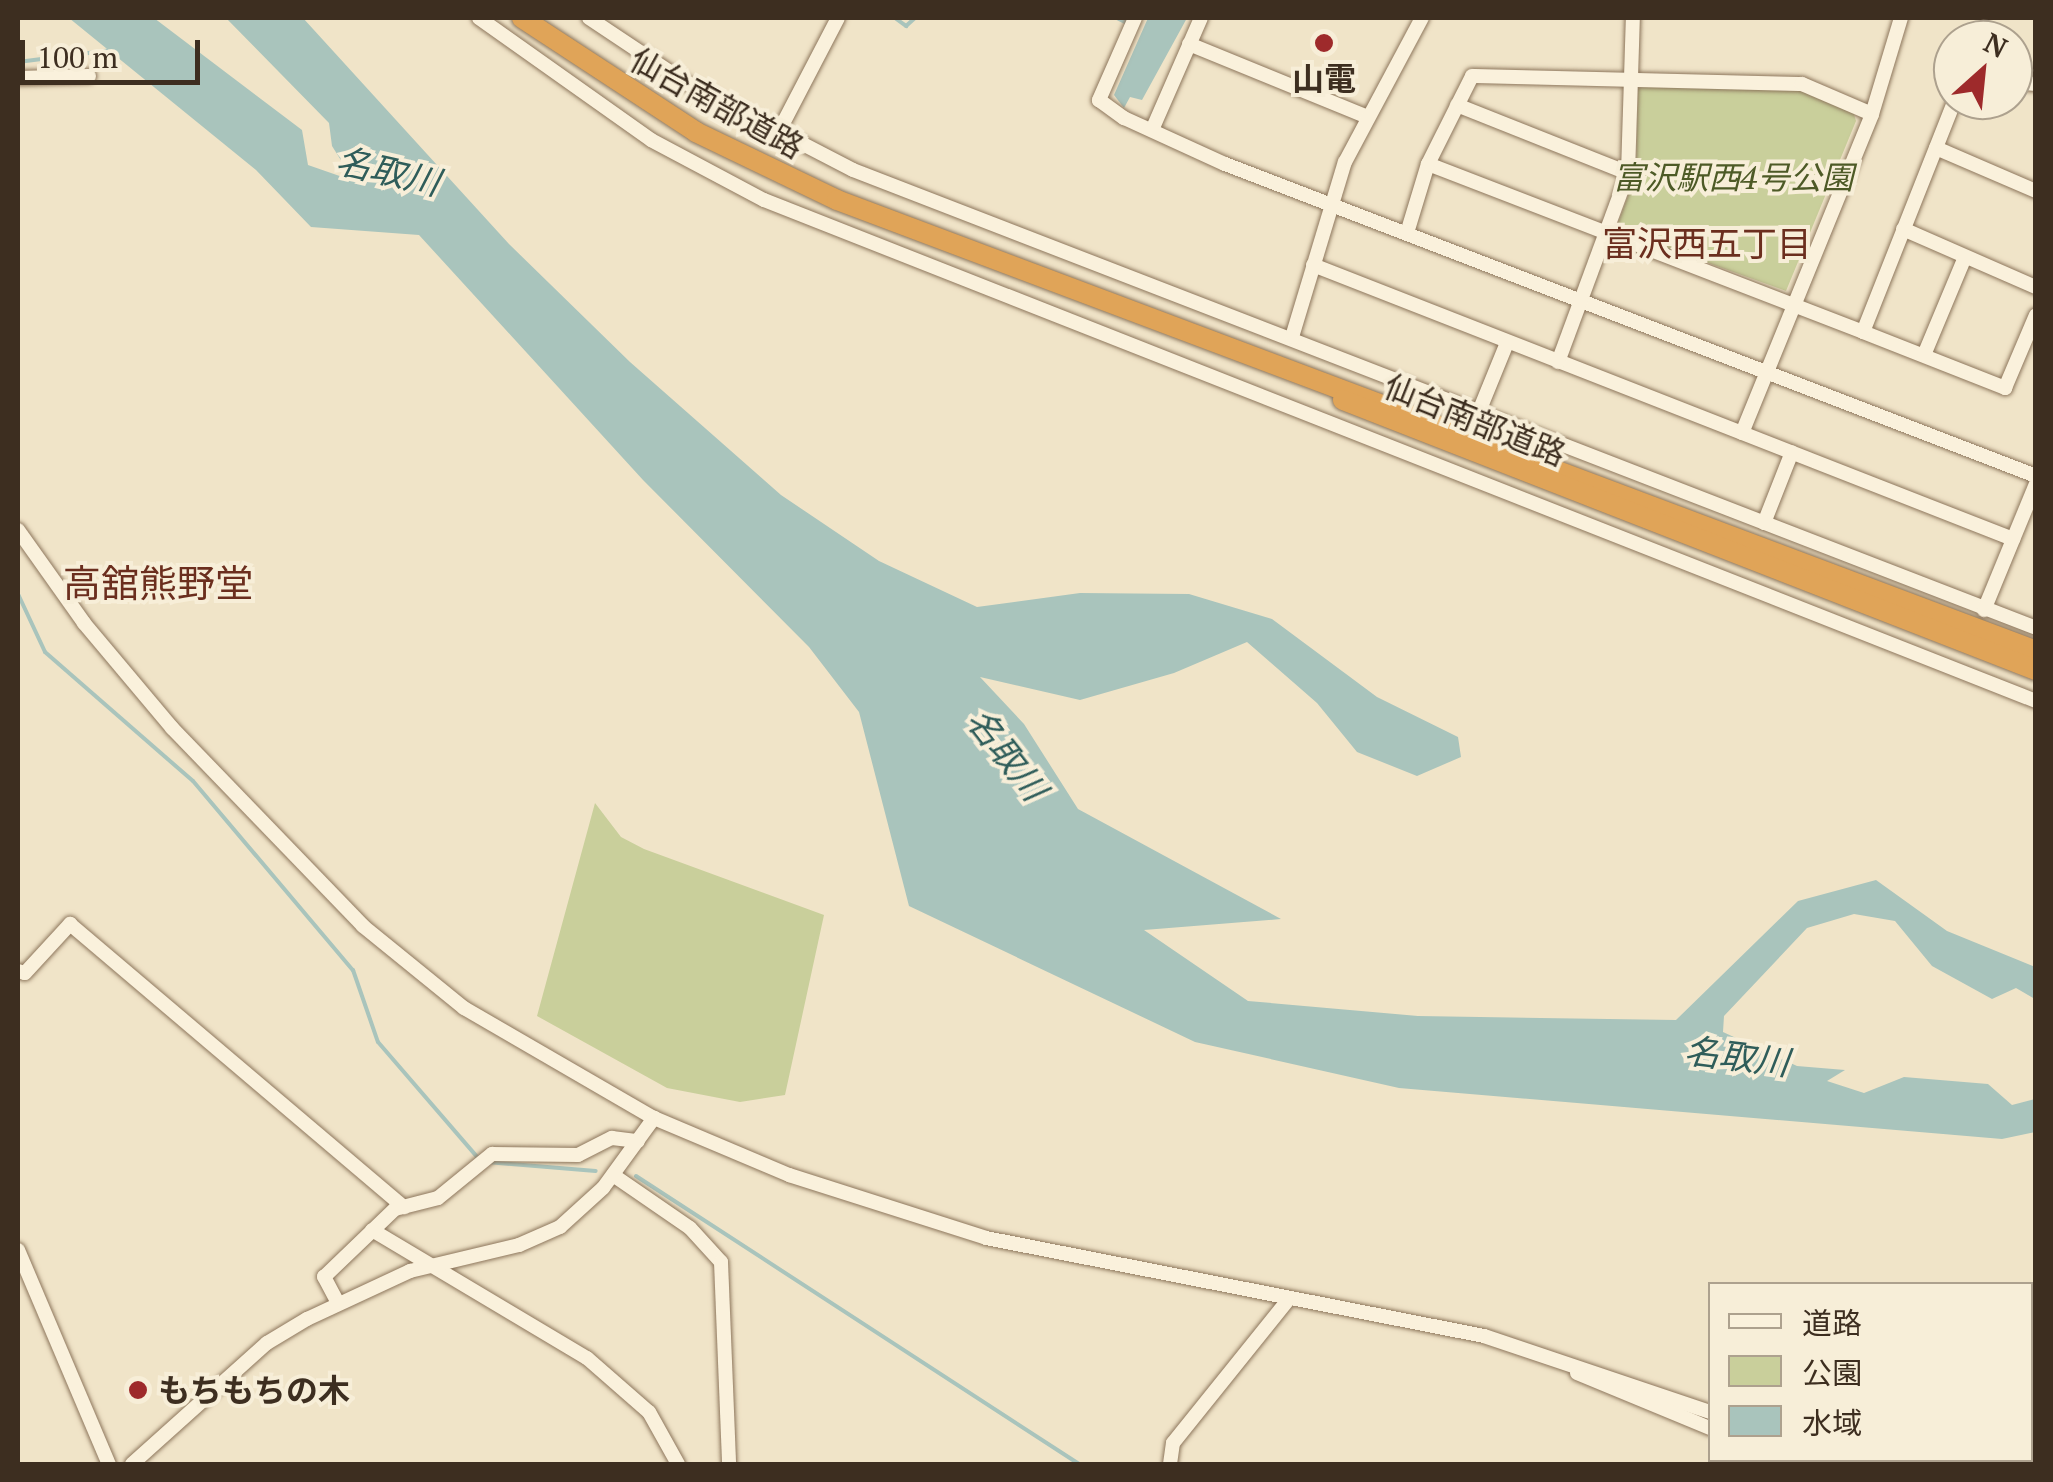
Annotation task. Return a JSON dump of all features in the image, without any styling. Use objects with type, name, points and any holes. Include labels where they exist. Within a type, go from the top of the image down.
[{"type":"highway","name":"仙台南部道路","points":[[522,18],[696,132],[894,222],[2036,670]]},
{"type":"highway","name":"仙台南部道路","points":[[894,222],[2036,650]]},
{"type":"street","points":[[479,18],[651,140],[764,200],[2036,701]]},
{"type":"street","points":[[589,18],[777,135],[1079,259],[1480,409],[2036,628]]},
{"type":"street","points":[[777,135],[838,18]]},
{"type":"street","points":[[1135,18],[1100,100],[1152,130],[2036,476]]},
{"type":"street","points":[[1152,130],[1201,18]]},
{"type":"street","points":[[1292,337],[1333,204],[1368,117],[1422,18]]},
{"type":"street","points":[[1558,362],[1628,173],[1633,18]]},
{"type":"street","points":[[1742,433],[1872,114],[1900,18]]},
{"type":"street","points":[[1190,44],[1368,117]]},
{"type":"street","points":[[18,78],[89,76]]},
{"type":"street","points":[[1407,233],[1428,164],[1472,76],[1802,84],[1872,114]]},
{"type":"street","points":[[1457,104],[1628,173]]},
{"type":"street","points":[[1863,332],[1947,120]]},
{"type":"street","points":[[1936,148],[2036,191]]},
{"type":"street","points":[[1428,164],[2004,388],[2029,349],[2036,315]]},
{"type":"street","points":[[1904,229],[2036,287]]},
{"type":"street","points":[[1924,355],[1965,257]]},
{"type":"street","points":[[1312,265],[2013,539]]},
{"type":"street","points":[[1480,409],[1507,343]]},
{"type":"street","points":[[1764,523],[1792,452]]},
{"type":"street","points":[[1984,610],[2036,484]]},
{"type":"street","points":[[18,530],[24,544],[172,728],[363,926],[464,1008],[654,1118],[788,1174],[986,1238],[1288,1300],[1392,1315],[1537,1351],[1708,1411]]},
{"type":"street","points":[[18,971],[25,973],[70,924],[404,1206]]},
{"type":"street","points":[[132,1464],[267,1344],[338,1303],[428,1267],[519,1245],[560,1227],[613,1176],[654,1118]]},
{"type":"street","points":[[338,1303],[324,1277],[372,1230],[404,1206],[438,1198],[492,1154],[578,1155],[612,1138],[638,1141]]},
{"type":"street","points":[[613,1176],[690,1228],[721,1262],[729,1464]]},
{"type":"street","points":[[372,1230],[428,1267],[587,1358],[649,1412],[678,1464]]},
{"type":"street","points":[[18,1250],[109,1464]]},
{"type":"street","points":[[1170,1464],[1173,1443],[1288,1300]]},
{"type":"street","points":[[1537,1351],[1708,1427]]},
{"type":"green space","name":"富沢駅西4号公園","points":[[1646,82],[1799,88],[1853,111],[1856,121],[1786,291],[1622,232],[1618,223],[1636,174],[1638,89]]},
{"type":"green space","points":[[595,803],[621,837],[644,849],[824,915],[785,1095],[740,1102],[667,1088],[537,1016]]},
{"type":"water","name":"名取川","points":[[69,18],[154,18],[302,130],[308,165],[354,181],[332,146],[329,123],[226,18],[303,18],[509,244],[630,362],[781,495],[879,561],[977,607],[1080,593],[1189,594],[1272,619],[1377,697],[1458,737],[1461,757],[1417,776],[1357,752],[1317,703],[1247,642],[1174,673],[1080,700],[980,677],[1024,724],[1078,809],[1281,919],[1144,930],[1248,1001],[1418,1016],[1676,1020],[1798,901],[1876,880],[1947,931],[2035,967],[2035,999],[2016,988],[1992,999],[1932,966],[1895,921],[1854,914],[1807,928],[1724,1016],[1723,1032],[1797,1066],[1845,1070],[1827,1081],[1864,1093],[1904,1077],[1988,1084],[2012,1105],[2035,1099],[2035,1132],[2002,1139],[1399,1088],[1195,1042],[909,906],[859,712],[809,647],[643,480],[419,235],[311,227],[256,170]]},
{"type":"water","points":[[1148,18],[1187,18],[1142,100],[1130,97],[1124,108],[1114,95]]},
{"type":"waterway","points":[[895,18],[906,26],[915,18]]},
{"type":"waterway","points":[[1037,18],[1051,18]]},
{"type":"waterway","points":[[1117,18],[1125,22]]},
{"type":"waterway","points":[[18,62],[112,50]]},
{"type":"waterway","points":[[18,594],[45,652],[193,781],[353,970],[378,1042],[478,1158]]},
{"type":"waterway","points":[[487,1162],[596,1171]]},
{"type":"waterway","points":[[636,1176],[1079,1464]]},
{"type":"place","name":"山電","points":[[1324,43]]},
{"type":"place","name":"もちもちの木","points":[[138,1390]]},
{"type":"district","name":"富沢西五丁目","points":[[1707,243]]},
{"type":"district","name":"高舘熊野堂","points":[[158,584]]}]
